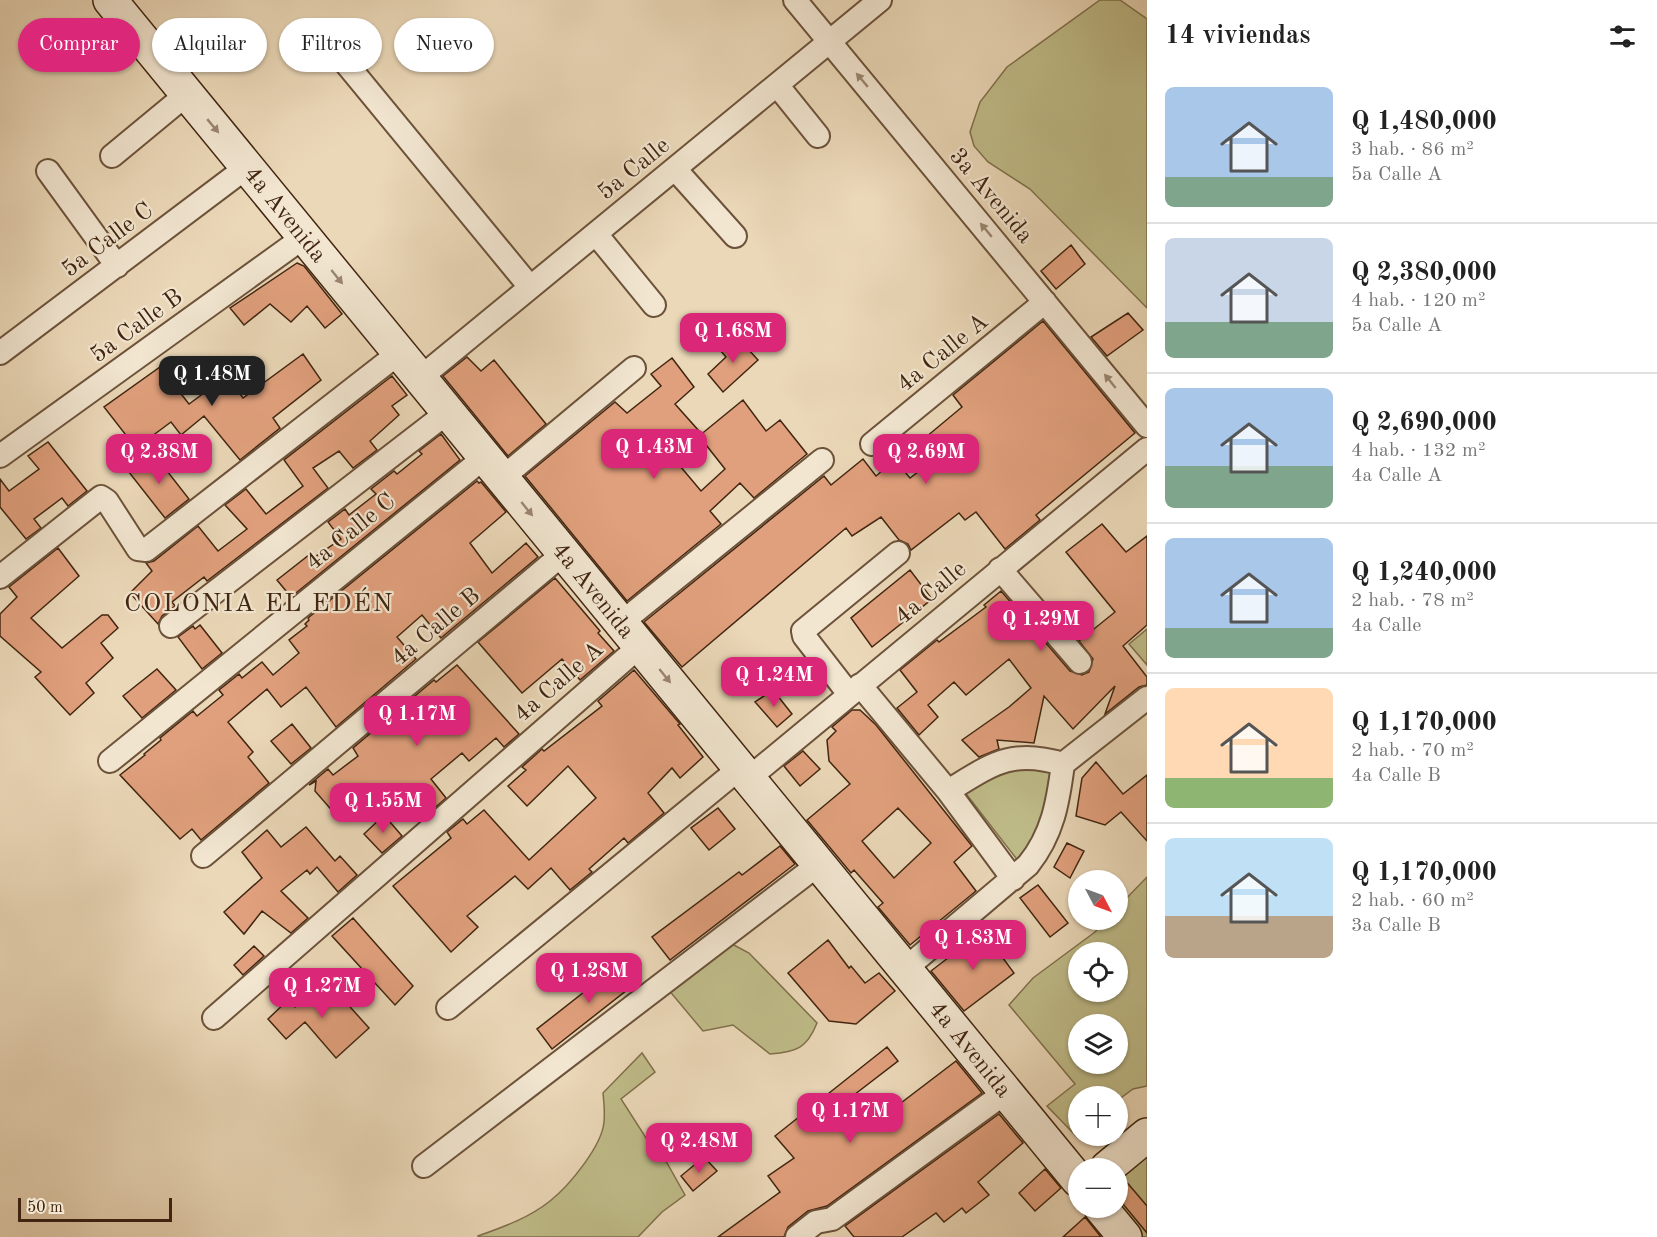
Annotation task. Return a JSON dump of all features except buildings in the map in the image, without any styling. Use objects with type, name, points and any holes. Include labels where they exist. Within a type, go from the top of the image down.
[{"type":"street","name":"4a Avenida","points":[[110,0],[1068,1168]]},
{"type":"street","name":"3a Avenida","points":[[795,0],[1147,426]]},
{"type":"street","name":"5a Calle","points":[[420,378],[880,0]]},
{"type":"street","points":[[353,72],[530,287]]},
{"type":"street","points":[[777,85],[818,136]]},
{"type":"street","points":[[112,156],[187,94]]},
{"type":"street","name":"5a Calle C","points":[[4,341],[117,266],[247,167]]},
{"type":"street","points":[[675,169],[735,236]]},
{"type":"street","points":[[48,171],[117,266]]},
{"type":"street","points":[[596,234],[654,305]]},
{"type":"street","name":"5a Calle B","points":[[0,456],[304,237]]},
{"type":"street","name":"4a Calle A","points":[[872,444],[1045,302]]},
{"type":"street","points":[[0,577],[101,498],[106,501],[138,549],[146,550],[399,353]]},
{"type":"street","name":"4a Calle C","points":[[110,761],[493,467],[634,368]]},
{"type":"street","points":[[171,626],[448,412]]},
{"type":"street","name":"4a Calle","points":[[448,1008],[855,689],[1147,449]]},
{"type":"street","name":"4a Calle A","points":[[214,1018],[822,460]]},
{"type":"street","name":"4a Calle B","points":[[203,856],[564,553]]},
{"type":"street","points":[[898,553],[802,631],[804,636],[948,791],[1013,879]]},
{"type":"street","points":[[1000,569],[1080,662]]},
{"type":"street","points":[[905,969],[1013,879],[1041,850],[1048,835],[1059,794],[1063,764],[1147,698]]},
{"type":"street","points":[[948,791],[1001,761],[1038,758],[1063,764]]},
{"type":"street","points":[[424,1166],[819,864]]},
{"type":"street","points":[[797,1237],[816,1222],[832,1219],[1006,1092]]},
{"type":"street","points":[[1119,1158],[1147,1135]]},
{"type":"street","points":[[1109,1218],[1125,1237]]},
{"type":"shaded area","points":[[1100,0],[1120,0],[1147,19],[1147,308],[1030,189],[988,162],[974,146],[970,132],[980,102],[1007,67]]},
{"type":"shaded area","points":[[1147,629],[1147,665],[1129,644]]},
{"type":"shaded area","points":[[1067,761],[1048,820],[1019,862],[960,786],[993,763]]},
{"type":"shaded area","points":[[1147,877],[1147,1086],[1133,1089],[1128,1093],[1128,1086],[1072,1086],[1075,1084],[1009,1005],[1033,978],[1068,952],[1068,1002],[1128,1002],[1128,942],[1082,942],[1097,930],[1128,930],[1128,897]]},
{"type":"shaded area","points":[[732,944],[749,953],[817,1023],[809,1038],[800,1047],[787,1052],[770,1054],[733,1025],[703,1031],[667,988]]},
{"type":"shaded area","points":[[642,1053],[655,1072],[621,1099],[648,1141],[667,1163],[685,1195],[662,1212],[638,1237],[479,1237],[525,1217],[550,1201],[566,1186],[591,1154],[602,1132],[603,1093]]},
{"type":"shaded area","points":[[1068,1090],[1068,1128],[1047,1106]]},
{"type":"shaded area","points":[[1147,1150],[1147,1237],[1136,1237],[1124,1218],[1128,1218],[1128,1166]]},
{"type":"district","name":"COLONIA EL EDÉN","points":[[259,602]]}]
